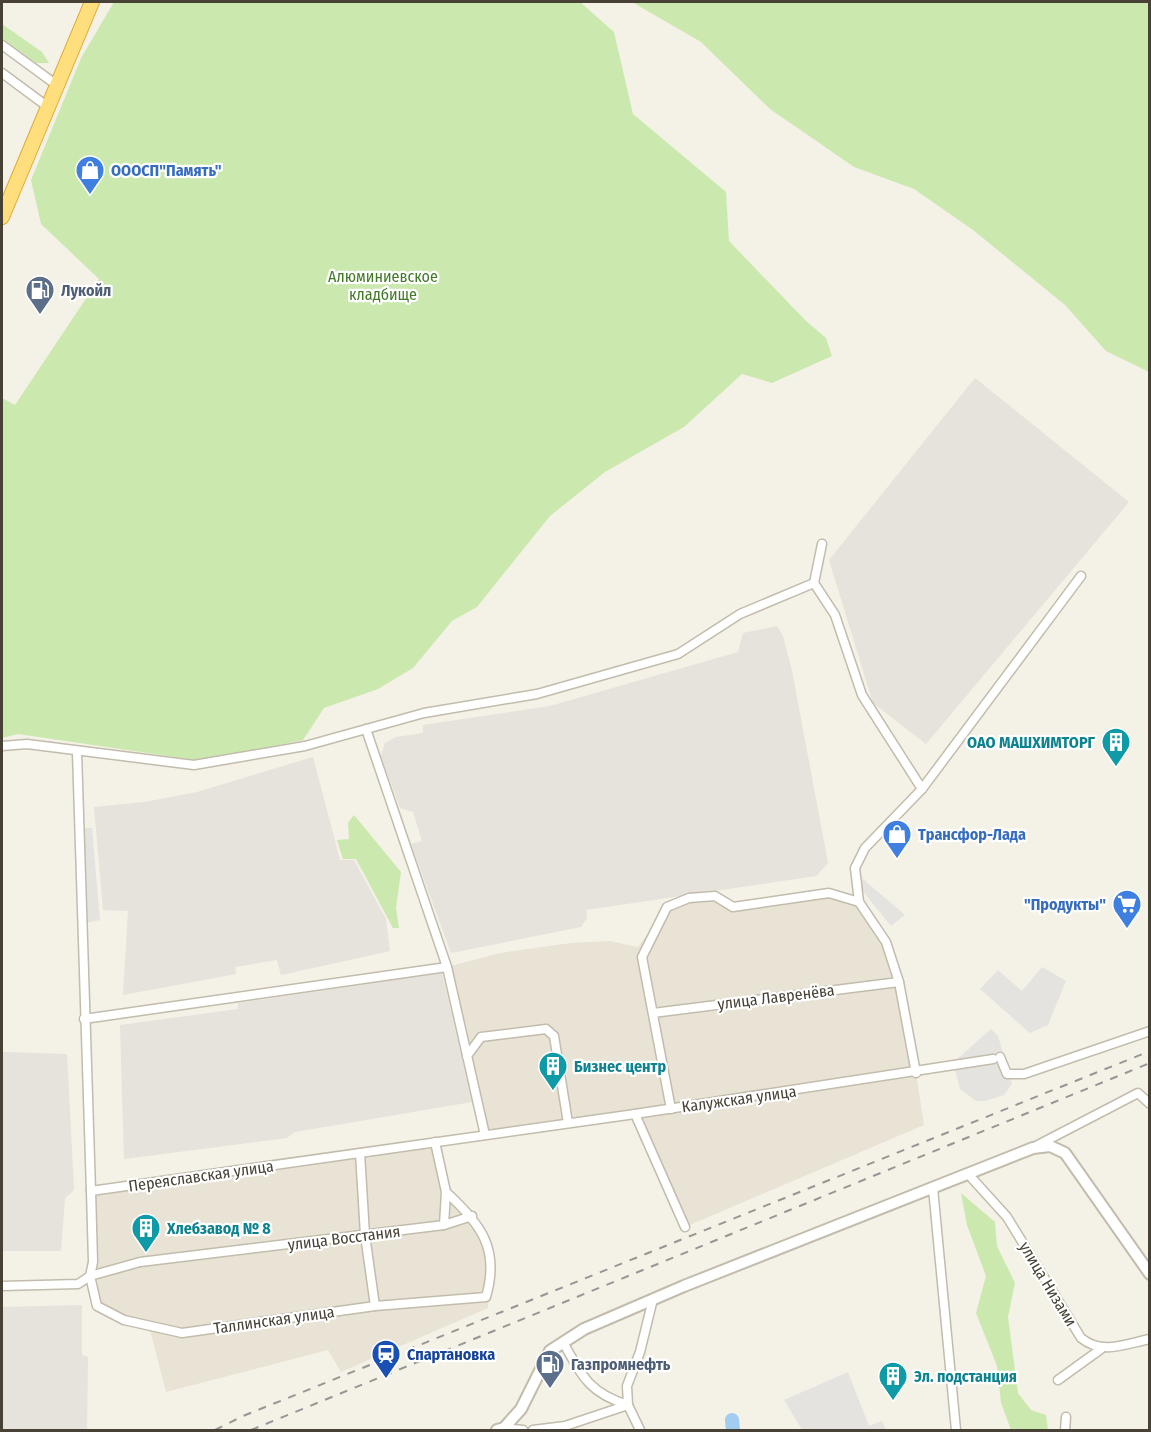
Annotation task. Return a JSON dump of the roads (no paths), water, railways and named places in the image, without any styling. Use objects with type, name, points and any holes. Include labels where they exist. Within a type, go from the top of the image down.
[{"type":"highway","points":[[2,217],[92,2]]},
{"type":"street","points":[[2,45],[58,86]]},
{"type":"street","points":[[2,72],[48,107]]},
{"type":"street","points":[[822,544],[814,583],[835,615],[862,695],[922,789]]},
{"type":"street","points":[[916,1072],[899,982],[886,942],[860,902],[855,868],[865,848],[922,789],[1081,576]]},
{"type":"street","points":[[2,746],[27,744],[194,765],[304,746],[424,713],[537,694],[678,654],[740,614],[814,583]]},
{"type":"street","points":[[366,729],[447,967],[485,1135]]},
{"type":"street","points":[[2,1286],[78,1284],[90,1276],[93,1262],[77,752]]},
{"type":"street","points":[[671,1109],[642,957],[668,907],[689,898],[715,896],[733,907],[829,893],[860,902]]},
{"type":"street","points":[[84,1019],[447,967]]},
{"type":"street","name":"улица Лавренёва","points":[[653,1012],[899,982]]},
{"type":"street","points":[[467,1056],[481,1037],[546,1029],[554,1036],[568,1123]]},
{"type":"street","name":"Калужская улица","points":[[485,1135],[671,1109],[996,1058],[1007,1074],[1024,1074],[1149,1031]]},
{"type":"street","points":[[501,1429],[521,1409],[550,1351],[584,1329],[653,1299],[1033,1148],[1138,1093],[1149,1104]]},
{"type":"street","points":[[635,1114],[686,1227]]},
{"type":"street","name":"Переяславская улица","points":[[91,1191],[485,1135]]},
{"type":"street","points":[[435,1142],[446,1192],[444,1225]]},
{"type":"street","points":[[1033,1148],[1050,1146],[1065,1153],[1149,1274]]},
{"type":"street","points":[[360,1153],[364,1235],[375,1306]]},
{"type":"street","name":"улица Низами","points":[[969,1175],[1007,1217],[1081,1338],[1091,1346],[1101,1349]]},
{"type":"street","points":[[933,1188],[956,1431]]},
{"type":"street","points":[[446,1192],[472,1216]]},
{"type":"street","name":"улица Восстания","points":[[90,1276],[140,1262],[444,1225],[472,1216]]},
{"type":"street","name":"Таллинская улица","points":[[90,1276],[98,1306],[124,1320],[182,1333],[375,1306],[486,1298],[491,1280],[490,1251],[472,1216]]},
{"type":"street","points":[[640,1431],[628,1405],[627,1386],[640,1352],[653,1299]]},
{"type":"street","points":[[1058,1380],[1101,1349],[1149,1339]]},
{"type":"street","points":[[563,1342],[586,1383],[607,1399],[628,1405]]},
{"type":"street","points":[[533,1431],[565,1426],[628,1405]]},
{"type":"street","points":[[1065,1431],[1066,1417]]},
{"type":"street","points":[[501,1429],[523,1431]]},
{"type":"waterway","points":[[732,1420],[733,1430]]},
{"type":"railway","points":[[215,1430],[243,1416],[1150,1051]]},
{"type":"railway","points":[[251,1430],[1150,1063]]},
{"type":"place","name":"ОООСП\"Память\"","points":[[90,196]]},
{"type":"place","name":"Лукойл","points":[[40,316]]},
{"type":"place","name":"ОАО МАШХИМТОРГ","points":[[1116,768]]},
{"type":"place","name":"Трансфор-Лада","points":[[897,860]]},
{"type":"place","name":"\"Продукты\"","points":[[1127,930]]},
{"type":"place","name":"Бизнес центр","points":[[553,1092]]},
{"type":"place","name":"Хлебзавод № 8","points":[[146,1254]]},
{"type":"place","name":"Спартановка","points":[[386,1380]]},
{"type":"place","name":"Газпромнефть","points":[[550,1390]]},
{"type":"place","name":"Эл. подстанция","points":[[893,1402]]},
{"type":"park label","name":"Алюминиевское кладбище","points":[[383,285]]}]
